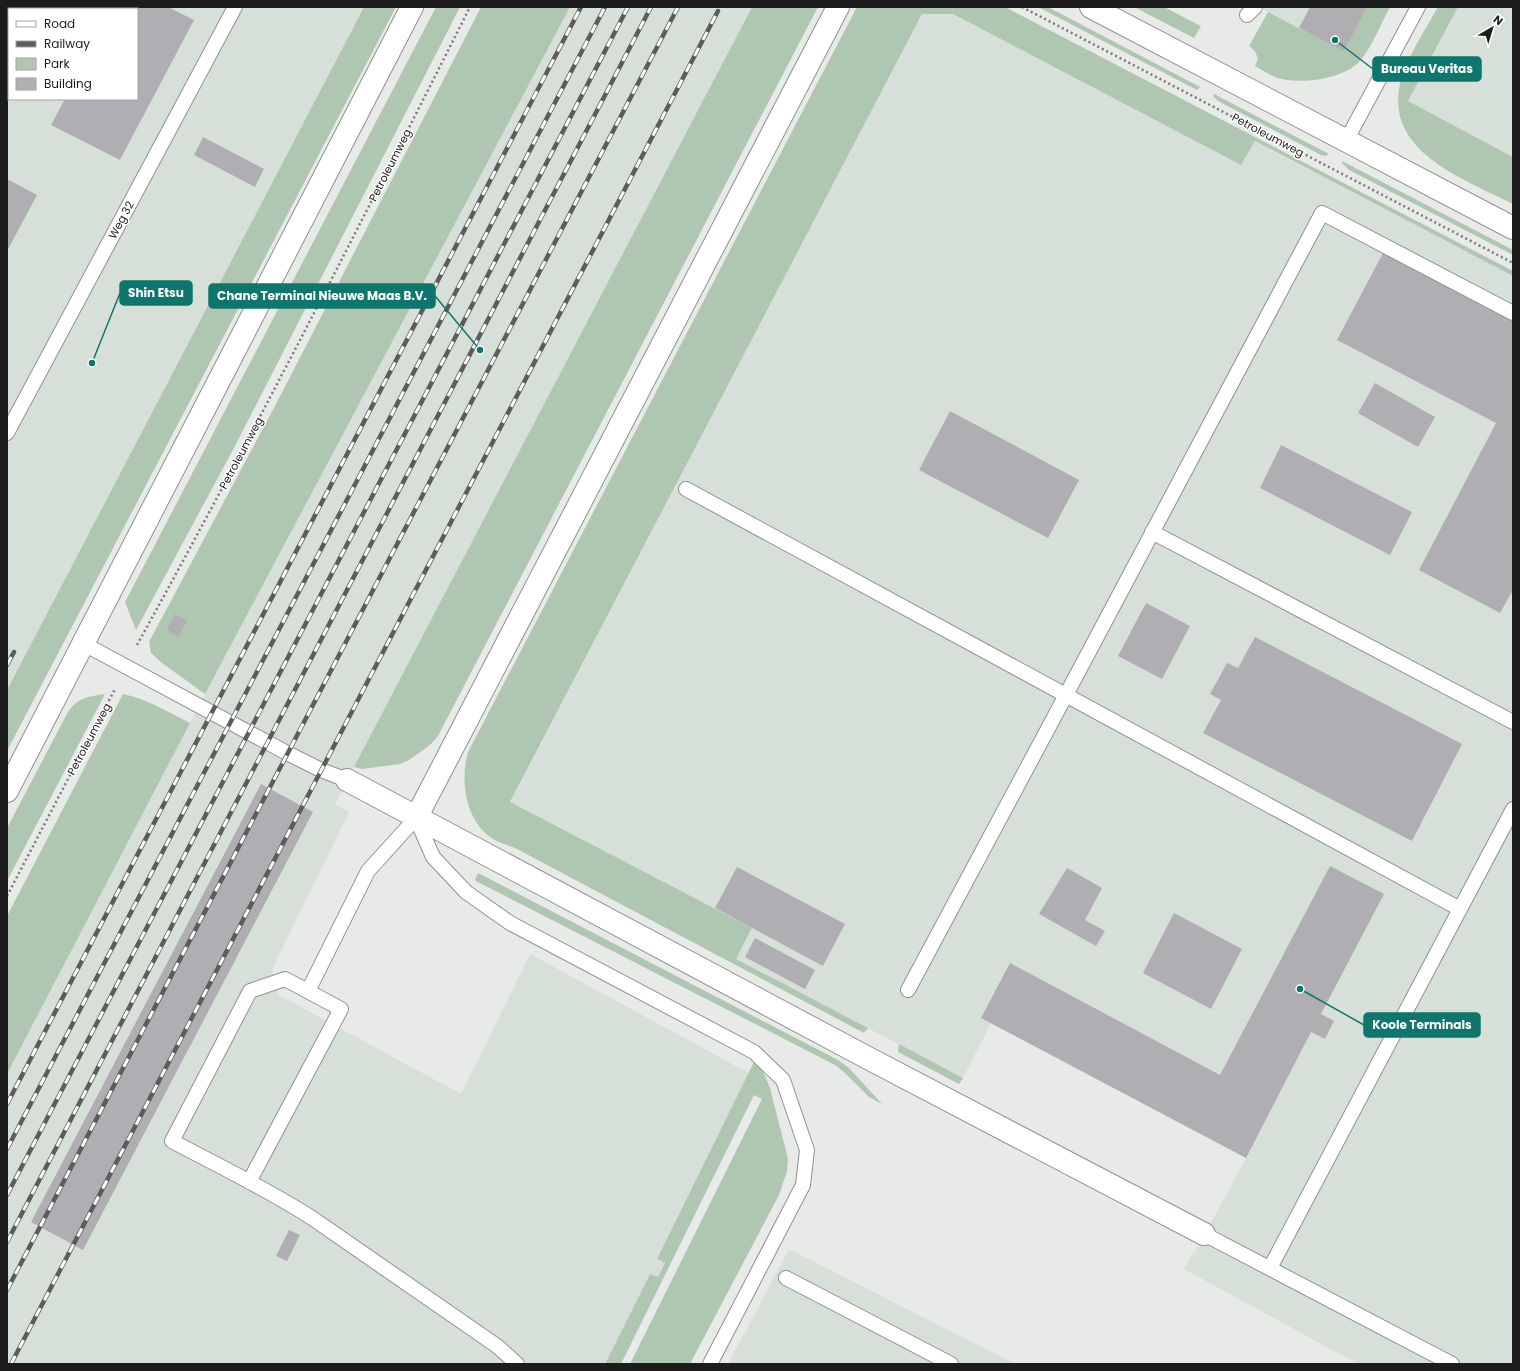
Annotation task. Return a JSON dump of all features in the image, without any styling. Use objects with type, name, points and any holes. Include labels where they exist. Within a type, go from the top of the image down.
[{"type":"street","points":[[7,791],[412,7]]},
{"type":"street","points":[[416,818],[838,7]]},
{"type":"street","points":[[1091,7],[1513,228]]},
{"type":"street","points":[[347,780],[866,1057],[1204,1234]]},
{"type":"lane","name":"Weg 32","points":[[7,433],[235,7]]},
{"type":"lane","points":[[1346,140],[1418,7]]},
{"type":"lane","points":[[908,990],[1322,213],[1513,313]]},
{"type":"lane","points":[[686,490],[1460,909]]},
{"type":"lane","points":[[1152,532],[1513,722]]},
{"type":"lane","points":[[84,644],[287,753],[321,770],[347,780]]},
{"type":"lane","points":[[1270,1268],[1513,809]]},
{"type":"lane","points":[[308,991],[368,871],[416,818],[433,857],[466,892],[510,923],[754,1052],[783,1080],[807,1150],[803,1185],[710,1364]]},
{"type":"lane","points":[[249,1182],[341,1009],[285,979],[250,991],[172,1140],[249,1182],[284,1200],[312,1218],[497,1346],[517,1364]]},
{"type":"lane","points":[[1204,1234],[1452,1364]]},
{"type":"lane","points":[[786,1278],[951,1364]]},
{"type":"path","name":"Petroleumweg","points":[[7,896],[111,697],[125,667],[216,501],[366,213],[470,7]]},
{"type":"path","name":"Petroleumweg","points":[[1022,7],[1513,263]]},
{"type":"shaded area","points":[[7,7],[364,7],[7,690]]},
{"type":"shaded area","points":[[570,7],[752,7],[335,804],[349,812],[272,970],[279,995],[461,1094],[530,954],[749,1073],[657,1259],[665,1263],[658,1277],[650,1274],[605,1364],[7,1364],[7,1074],[205,694]]},
{"type":"shaded area","points":[[1259,7],[1367,7],[1344,52]]},
{"type":"shaded area","points":[[1458,7],[1513,7],[1513,157],[1408,101]]},
{"type":"shaded area","points":[[922,14],[953,14],[1241,165],[1254,141],[1513,276],[1513,1364],[1358,1364],[1184,1269],[1195,1252],[1246,1158],[991,1023],[963,1078],[736,959],[752,929],[510,803]]},
{"type":"shaded area","points":[[789,1249],[1015,1364],[728,1364]]},
{"type":"green space","points":[[364,7],[396,7],[7,751],[7,690]]},
{"type":"green space","points":[[436,7],[460,7],[235,446],[136,630],[125,602]]},
{"type":"green space","points":[[481,7],[570,7],[205,694],[162,663],[151,653],[149,642],[275,406]]},
{"type":"green space","points":[[752,7],[818,7],[438,736],[430,745],[409,760],[400,764],[362,769],[354,767]]},
{"type":"green space","points":[[857,7],[1005,7],[1513,271],[1513,276],[1255,141],[1241,165],[953,14],[922,14],[510,802],[752,928],[736,959],[868,1028],[864,1033],[515,848],[493,839],[475,820],[470,809],[465,786],[468,752]]},
{"type":"green space","points":[[1038,7],[1048,7],[1200,87],[1197,90]]},
{"type":"green space","points":[[1134,7],[1164,7],[1201,26],[1194,38]]},
{"type":"green space","points":[[1367,7],[1390,7],[1368,50],[1358,63],[1350,69],[1340,74],[1317,80],[1293,81],[1273,76],[1255,66],[1258,59],[1255,51],[1249,46],[1268,12],[1344,52]]},
{"type":"green space","points":[[1438,7],[1458,7],[1408,101],[1513,157],[1513,204],[1452,173],[1433,160],[1417,146],[1405,128],[1399,108],[1400,84],[1406,65]]},
{"type":"green space","points":[[1214,94],[1329,154],[1325,156],[1321,155],[1218,101],[1213,96]]},
{"type":"green space","points":[[1342,161],[1513,250],[1513,255],[1349,170],[1342,163]]},
{"type":"green space","points":[[105,694],[7,881],[7,828],[68,712],[76,703],[84,698]]},
{"type":"green space","points":[[123,694],[149,702],[190,723],[7,1074],[7,916]]},
{"type":"green space","points":[[478,873],[838,1060],[849,1068],[882,1104],[869,1097],[835,1065],[476,881],[475,879]]},
{"type":"green space","points":[[899,1044],[963,1078],[959,1084],[898,1052]]},
{"type":"green space","points":[[754,1062],[762,1069],[770,1088],[788,1159],[787,1171],[779,1195],[690,1364],[630,1364],[762,1099],[754,1095],[621,1364],[605,1364],[650,1274],[658,1277],[665,1263],[657,1259]]},
{"type":"building","points":[[168,7],[194,20],[120,160],[51,125],[64,100],[138,100],[138,8],[114,8]]},
{"type":"building","points":[[1310,7],[1367,7],[1344,52],[1299,28]]},
{"type":"building","points":[[203,137],[264,169],[255,187],[194,155]]},
{"type":"building","points":[[7,179],[37,195],[7,251]]},
{"type":"building","points":[[1383,253],[1513,321],[1513,590],[1500,613],[1419,570],[1496,423],[1337,340]]},
{"type":"building","points":[[1375,383],[1435,417],[1418,447],[1358,413]]},
{"type":"building","points":[[950,411],[1079,480],[1048,538],[919,470]]},
{"type":"building","points":[[1281,445],[1412,512],[1390,555],[1260,488]]},
{"type":"building","points":[[1146,603],[1190,626],[1162,679],[1118,656]]},
{"type":"building","points":[[175,614],[187,621],[178,637],[167,630]]},
{"type":"building","points":[[1255,637],[1462,744],[1412,841],[1203,733],[1221,700],[1210,694],[1227,663],[1238,668]]},
{"type":"building","points":[[261,784],[313,812],[83,1250],[31,1222]]},
{"type":"building","points":[[1330,866],[1384,894],[1321,1014],[1334,1021],[1325,1039],[1311,1032],[1246,1158],[981,1018],[1010,963],[1220,1075]]},
{"type":"building","points":[[737,867],[845,924],[823,966],[715,908]]},
{"type":"building","points":[[1067,868],[1102,888],[1085,920],[1105,931],[1096,946],[1039,914]]},
{"type":"building","points":[[1174,913],[1242,949],[1211,1009],[1143,973]]},
{"type":"building","points":[[755,938],[815,970],[805,989],[745,957]]},
{"type":"building","points":[[289,1230],[300,1235],[287,1261],[276,1256]]},
{"type":"railway","points":[[7,1104],[581,7]]},
{"type":"railway","points":[[7,1149],[605,7]]},
{"type":"railway","points":[[7,1195],[628,7]]},
{"type":"railway","points":[[7,1242],[651,7]]},
{"type":"railway","points":[[7,1290],[678,7]]},
{"type":"railway","points":[[11,1364],[718,11]]},
{"type":"railway","points":[[7,665],[14,652]]},
{"type":"place","name":"Bureau Veritas","points":[[1335,40]]},
{"type":"place","name":"Chane Terminal Nieuwe Maas B.V.","points":[[480,350]]},
{"type":"place","name":"Shin Etsu","points":[[92,363]]},
{"type":"place","name":"Koole Terminals","points":[[1300,989]]}]
